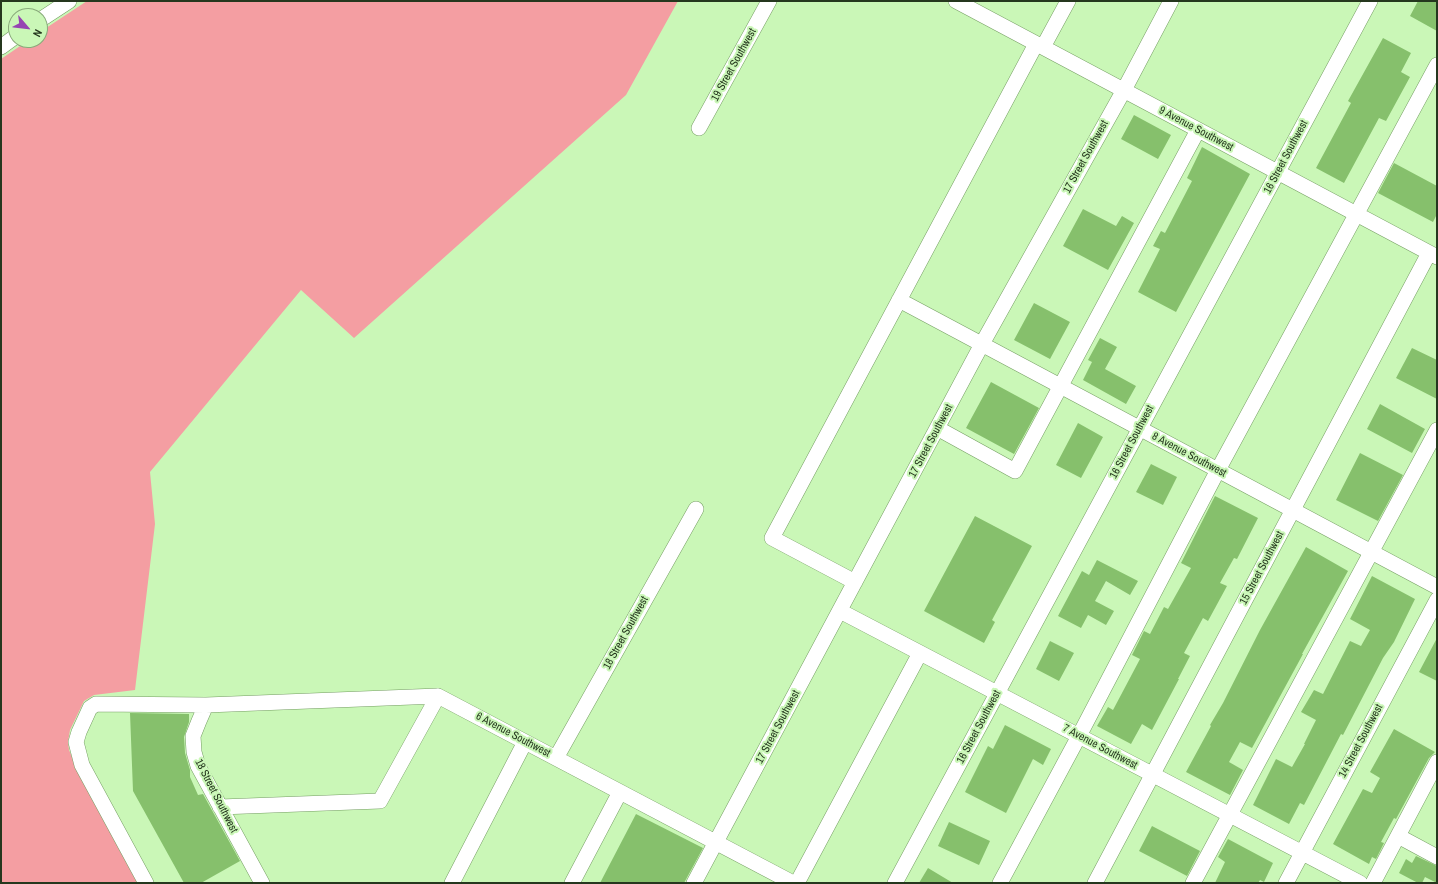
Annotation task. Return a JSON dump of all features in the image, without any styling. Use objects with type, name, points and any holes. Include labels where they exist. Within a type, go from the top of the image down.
[{"type":"street","points":[[48,15],[69,1]]},
{"type":"street","name":"19 Street Southwest","points":[[699,128],[769,1]]},
{"type":"street","points":[[855,582],[772,538],[899,300],[1040,46],[1068,1]]},
{"type":"street","name":"17 Street Southwest","points":[[694,883],[982,344],[1124,90],[1171,1]]},
{"type":"street","name":"16 Street Southwest","points":[[895,883],[1370,1]]},
{"type":"street","name":"9 Avenue Southwest","points":[[964,3],[1040,46],[1433,255]]},
{"type":"street","points":[[1000,883],[1079,736],[1218,470],[1437,65]]},
{"type":"street","points":[[937,428],[1015,471],[1198,130]]},
{"type":"street","name":"15 Street Southwest","points":[[1095,883],[1293,510],[1433,255]]},
{"type":"street","name":"8 Avenue Southwest","points":[[899,300],[1437,587]]},
{"type":"street","points":[[1193,883],[1437,430]]},
{"type":"street","name":"18 Street Southwest","points":[[556,758],[696,508]]},
{"type":"street","name":"14 Street Southwest","points":[[1286,883],[1437,600]]},
{"type":"street","name":"7 Avenue Southwest","points":[[840,611],[1360,883]]},
{"type":"street","points":[[797,883],[920,653]]},
{"type":"street","points":[[146,883],[82,765],[76,742],[90,708],[96,704],[206,705],[438,696]]},
{"type":"street","points":[[220,806],[380,800],[438,696]]},
{"type":"street","name":"6 Avenue Southwest","points":[[438,696],[793,883]]},
{"type":"street","name":"18 Street Southwest","points":[[206,705],[193,736],[194,752],[198,766],[262,883]]},
{"type":"street","points":[[452,883],[525,742]]},
{"type":"street","points":[[1373,883],[1437,762]]},
{"type":"street","points":[[572,883],[620,792]]},
{"type":"street","points":[[1398,836],[1437,857]]},
{"type":"shaded area","points":[[87,1],[678,1],[626,95],[354,338],[301,290],[150,472],[155,524],[135,690],[94,695],[84,701],[70,730],[68,742],[69,750],[76,766],[139,883],[1,883],[1,59],[17,48],[48,48],[48,27]]},
{"type":"building","points":[[1418,1],[1437,1],[1437,31],[1410,16]]},
{"type":"building","points":[[1383,38],[1411,53],[1401,72],[1410,77],[1386,121],[1379,118],[1344,183],[1316,168],[1351,103],[1348,101]]},
{"type":"building","points":[[1134,115],[1171,135],[1158,159],[1121,139]]},
{"type":"building","points":[[1202,147],[1250,174],[1176,312],[1138,292],[1160,249],[1153,246],[1161,231],[1165,233],[1192,181],[1187,178]]},
{"type":"building","points":[[1394,163],[1437,186],[1437,214],[1433,222],[1378,193]]},
{"type":"building","points":[[1083,209],[1116,226],[1122,216],[1134,223],[1108,270],[1063,246]]},
{"type":"building","points":[[1034,303],[1070,322],[1050,359],[1014,340]]},
{"type":"building","points":[[1100,338],[1117,347],[1105,369],[1136,386],[1126,404],[1083,380],[1092,362],[1088,360]]},
{"type":"building","points":[[1412,348],[1437,360],[1437,399],[1396,378]]},
{"type":"building","points":[[991,382],[1039,408],[1014,454],[966,428]]},
{"type":"building","points":[[1380,404],[1425,429],[1412,453],[1367,429]]},
{"type":"building","points":[[1078,423],[1103,437],[1081,478],[1056,465]]},
{"type":"building","points":[[1360,453],[1403,475],[1378,521],[1336,500]]},
{"type":"building","points":[[1151,464],[1177,477],[1163,505],[1136,492]]},
{"type":"building","points":[[1215,496],[1258,518],[1237,559],[1234,558],[1220,583],[1227,586],[1208,621],[1203,618],[1184,653],[1190,656],[1152,730],[1142,724],[1131,744],[1097,726],[1108,707],[1113,710],[1140,659],[1132,655],[1144,631],[1150,634],[1164,607],[1168,609],[1191,568],[1181,563]]},
{"type":"building","points":[[975,516],[1032,546],[992,620],[995,622],[984,643],[924,611]]},
{"type":"building","points":[[1306,547],[1348,571],[1252,748],[1240,742],[1229,762],[1243,770],[1230,795],[1186,772],[1260,630]]},
{"type":"building","points":[[1097,560],[1138,581],[1130,595],[1106,581],[1095,601],[1114,611],[1106,625],[1088,615],[1081,628],[1058,616],[1082,571],[1089,575]]},
{"type":"building","points":[[1372,576],[1415,599],[1394,642],[1383,658],[1343,735],[1341,734],[1304,805],[1300,803],[1289,824],[1253,805],[1276,759],[1292,767],[1305,744],[1316,720],[1301,712],[1314,690],[1323,694],[1350,641],[1361,646],[1370,630],[1350,619]]},
{"type":"building","points":[[1437,638],[1437,681],[1419,672]]},
{"type":"building","points":[[1050,641],[1074,653],[1059,681],[1036,669]]},
{"type":"building","points":[[130,713],[189,714],[189,722],[184,737],[185,753],[190,770],[190,777],[198,795],[203,794],[240,861],[201,883],[184,883],[133,791]]},
{"type":"building","points":[[1005,725],[1051,749],[1043,765],[1033,759],[1006,813],[965,792],[988,746],[993,749]]},
{"type":"building","points":[[1394,729],[1435,752],[1429,758],[1396,819],[1394,818],[1381,842],[1384,843],[1376,859],[1372,857],[1369,864],[1333,844],[1363,789],[1372,793],[1380,778],[1370,772]]},
{"type":"building","points":[[636,814],[703,848],[684,883],[600,883]]},
{"type":"building","points":[[949,822],[990,841],[979,865],[938,846]]},
{"type":"building","points":[[1152,826],[1200,851],[1187,876],[1139,851]]},
{"type":"building","points":[[1228,839],[1273,863],[1264,882],[1260,880],[1258,883],[1215,883],[1225,862],[1218,857]]},
{"type":"building","points":[[1416,856],[1437,866],[1437,883],[1425,877],[1422,883],[1418,883],[1399,873],[1406,859],[1412,863]]},
{"type":"building","points":[[928,868],[953,883],[919,883]]}]
